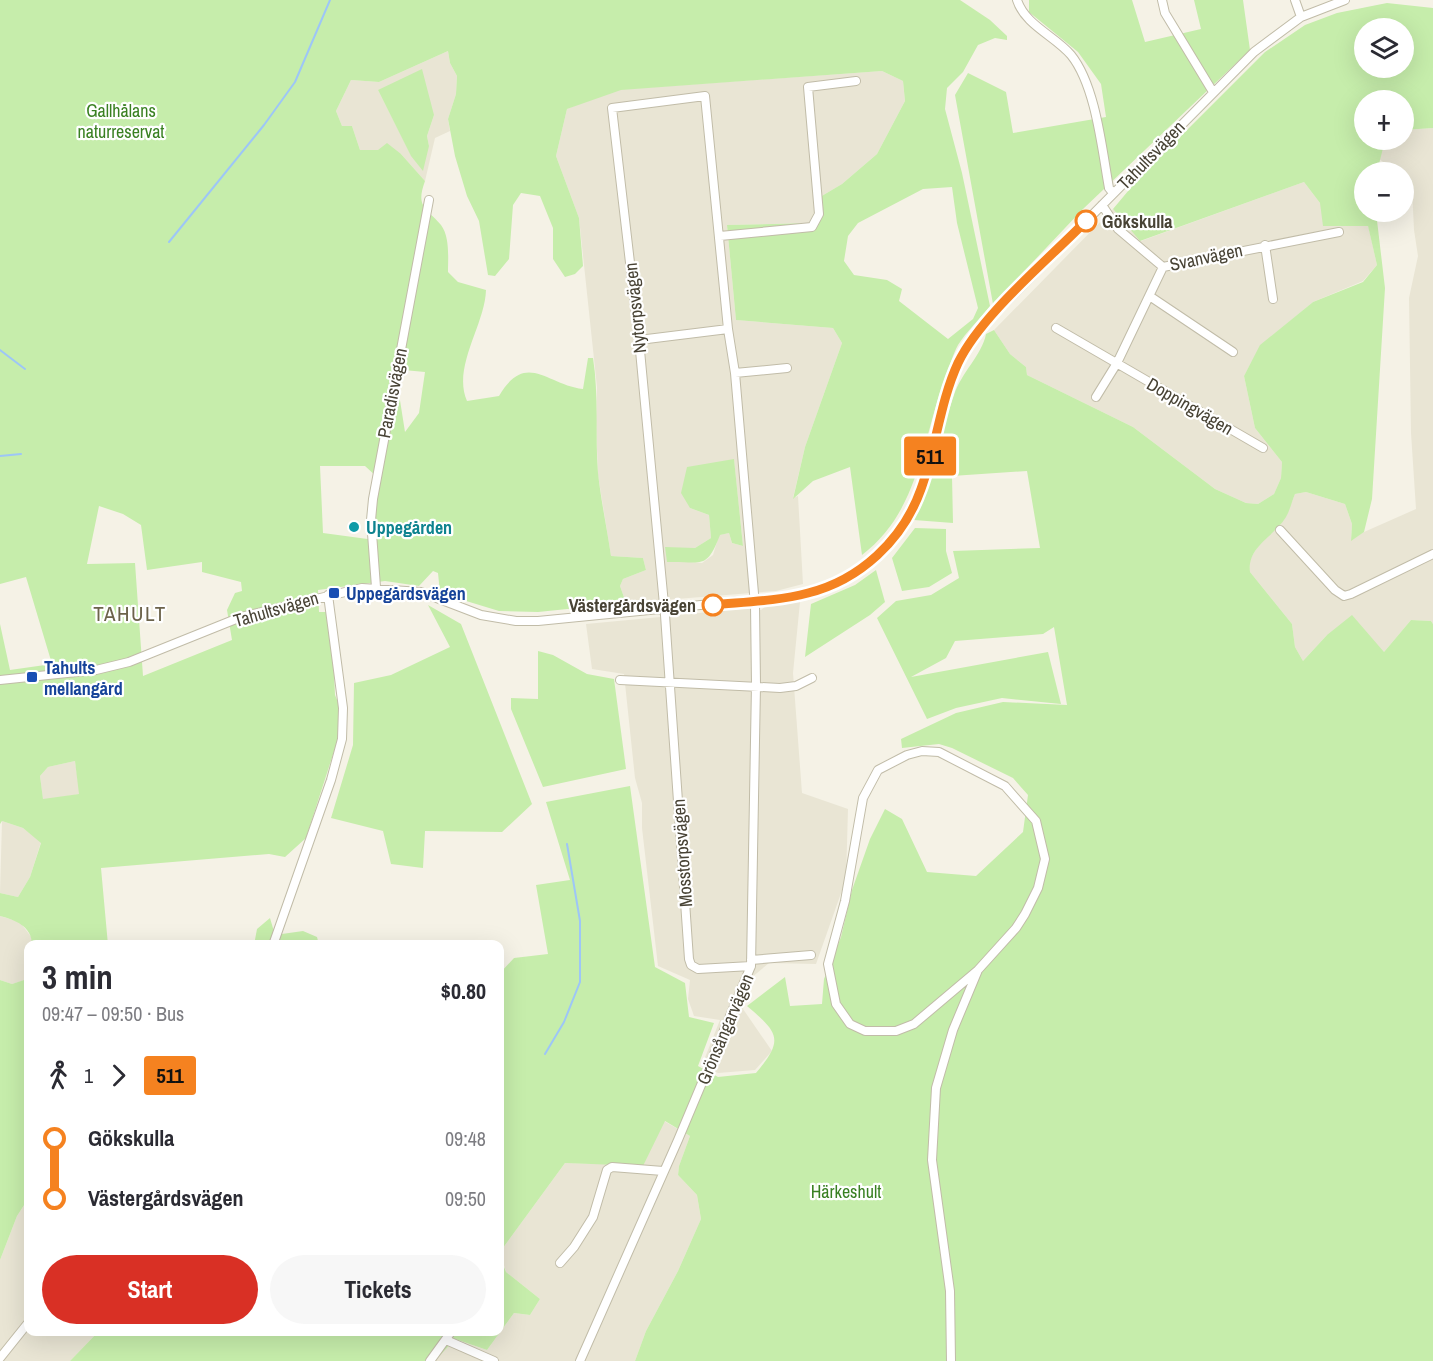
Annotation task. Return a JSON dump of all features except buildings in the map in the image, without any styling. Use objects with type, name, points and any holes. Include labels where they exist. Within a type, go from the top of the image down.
[{"type":"street","points":[[1017,0],[1034,24],[1072,56],[1081,72],[1091,98],[1109,188],[1113,193]]},
{"type":"street","points":[[1162,0],[1165,13],[1213,92]]},
{"type":"street","points":[[1295,0],[1301,17]]},
{"type":"street","name":"Tahultsvägen","points":[[0,680],[96,670],[129,662],[241,617],[328,595],[376,587],[421,592],[481,615],[516,621],[792,596],[826,587],[852,575],[880,552],[902,526],[921,490],[958,364],[986,322],[1254,52],[1301,17],[1344,0]]},
{"type":"street","points":[[754,601],[735,373],[728,329],[720,236],[806,229],[816,222],[819,214],[808,87],[856,81]]},
{"type":"street","name":"Nytorpsvägen","points":[[664,606],[639,340],[612,108],[705,96],[720,236]]},
{"type":"street","name":"Paradisvägen","points":[[376,587],[371,520],[373,499],[429,200]]},
{"type":"street","name":"Svanvägen","points":[[1102,205],[1118,229],[1163,267],[1339,232]]},
{"type":"street","name":"Svanvägen","points":[[1265,245],[1273,299]]},
{"type":"street","points":[[1096,397],[1117,363],[1151,297],[1163,267]]},
{"type":"street","points":[[1151,297],[1233,352]]},
{"type":"street","name":"Doppingvägen","points":[[1056,328],[1263,448]]},
{"type":"street","points":[[639,340],[728,329]]},
{"type":"street","points":[[735,373],[787,369]]},
{"type":"street","points":[[1280,530],[1335,590],[1344,596],[1433,554]]},
{"type":"street","points":[[275,940],[331,780],[342,739],[343,708],[328,595]]},
{"type":"street","name":"Grönsångarvägen","points":[[579,1361],[751,963],[756,686],[754,601]]},
{"type":"street","name":"Mosstorpsvägen","points":[[664,606],[689,959],[691,965],[698,969],[751,963]]},
{"type":"street","points":[[620,680],[780,688],[796,686],[812,678]]},
{"type":"street","points":[[951,1361],[950,1291],[932,1160],[936,1088],[953,1030],[978,969],[1016,928],[1038,888],[1045,860],[1036,821],[1005,786],[978,770],[939,752],[922,751],[908,755],[878,770],[863,798],[845,901],[828,964],[836,1004],[850,1024],[865,1031],[896,1031],[914,1024],[978,969]]},
{"type":"street","points":[[751,963],[810,955]]},
{"type":"street","points":[[560,1263],[574,1247],[593,1217],[607,1170],[612,1167],[663,1171]]},
{"type":"street","points":[[0,1358],[24,1328]]},
{"type":"street","points":[[430,1361],[448,1336]]},
{"type":"street","points":[[446,1340],[494,1361]]},
{"type":"shaded area","points":[[448,51],[450,63],[457,76],[456,94],[448,119],[450,131],[435,138],[425,181],[401,154],[360,150],[352,126],[342,126],[336,111],[351,80],[379,82]],"holes":[[[378,90],[434,115],[427,136],[429,146],[411,155]]]},
{"type":"shaded area","points":[[882,71],[903,81],[905,101],[877,154],[842,184],[815,200],[814,223],[727,225],[736,320],[833,328],[842,343],[805,447],[793,498],[798,496],[803,584],[776,591],[626,603],[620,586],[623,579],[646,570],[643,558],[611,556],[598,475],[597,387],[579,218],[556,156],[567,109],[612,90]],"holes":[[[734,460],[743,546],[732,543],[729,533],[719,535],[713,555],[702,563],[691,562],[665,548],[695,548],[711,538],[709,515],[690,508]]]},
{"type":"shaded area","points":[[1433,128],[1433,624],[1431,621],[1411,620],[1384,652],[1327,635],[1303,661],[1295,647],[1292,624],[1250,572],[1249,561],[1258,546],[1286,516],[1295,494],[1306,492],[1345,504],[1352,524],[1351,540],[1416,509],[1411,433],[1409,298],[1418,256],[1414,222],[1414,162],[1383,162],[1378,158],[1381,150],[1414,150],[1414,129]]},
{"type":"shaded area","points":[[1304,182],[1320,203],[1354,219],[1354,222],[1368,225],[1377,265],[1363,281],[1313,302],[1261,345],[1244,376],[1255,428],[1282,462],[1281,478],[1274,494],[1258,504],[1246,503],[1215,489],[1133,427],[1027,375],[1026,367],[1010,354],[994,330],[1113,209],[1141,241]]},
{"type":"shaded area","points":[[800,602],[793,673],[802,793],[848,809],[846,879],[816,964],[769,963],[751,978],[743,1009],[772,1051],[755,1070],[718,1073],[702,1065],[720,1020],[694,1016],[688,999],[690,980],[658,966],[642,828],[642,803],[635,778],[624,674],[592,669],[586,624],[660,617],[663,620],[669,620],[671,616],[746,608],[761,610],[767,605]]},
{"type":"shaded area","points":[[75,761],[80,794],[43,800],[40,776],[48,767]]},
{"type":"shaded area","points":[[2,821],[23,828],[41,842],[30,877],[18,897],[0,893]]},
{"type":"shaded area","points":[[0,916],[20,922],[32,940],[24,940],[24,980],[12,984],[0,980]]},
{"type":"shaded area","points":[[664,1121],[690,1136],[678,1175],[697,1195],[701,1219],[678,1271],[646,1331],[635,1361],[435,1361],[454,1339],[487,1350],[497,1336],[504,1336],[504,1327],[514,1313],[530,1315],[540,1299],[506,1272],[504,1247],[565,1163],[643,1165]]},
{"type":"shaded area","points":[[24,1205],[24,1336],[94,1336],[70,1361],[0,1361],[0,1260],[17,1216]]},
{"type":"green space","name":"Gallhålans naturreservat","points":[[0,0],[960,0],[990,20],[1007,36],[1007,40],[995,38],[978,45],[963,72],[947,88],[945,109],[962,173],[990,306],[958,345],[938,399],[908,496],[881,537],[862,555],[850,467],[813,481],[793,499],[805,447],[842,343],[833,328],[736,320],[727,225],[814,223],[815,200],[842,184],[877,154],[905,101],[903,81],[882,71],[621,90],[567,109],[556,156],[579,218],[583,266],[575,274],[565,277],[553,259],[553,228],[540,196],[521,193],[513,205],[509,259],[495,276],[488,275],[479,221],[467,196],[455,156],[448,119],[456,94],[457,76],[450,63],[448,51],[379,82],[351,80],[336,111],[342,126],[352,126],[360,150],[378,150],[387,143],[401,154],[425,181],[422,202],[427,211],[441,225],[446,235],[448,272],[458,282],[486,290],[466,360],[463,388],[467,401],[499,396],[509,382],[518,375],[528,373],[538,374],[583,389],[588,358],[593,358],[598,473],[611,556],[643,558],[646,570],[623,579],[620,586],[626,603],[538,612],[499,611],[440,593],[438,573],[433,571],[419,586],[385,581],[318,590],[319,612],[328,612],[335,695],[340,707],[338,739],[306,838],[285,857],[269,854],[101,868],[108,940],[31,940],[22,925],[0,916],[0,893],[18,897],[30,877],[41,843],[23,828],[2,821],[0,824],[0,624],[10,670],[52,664],[26,577],[0,584]],"holes":[[[952,187],[957,223],[978,308],[973,319],[948,339],[899,301],[902,289],[887,280],[854,275],[844,261],[848,236],[858,223],[923,189]],[[393,369],[425,372],[419,413],[405,432],[396,375],[391,380]],[[320,466],[365,466],[377,477],[375,540],[323,533]],[[99,506],[123,514],[141,525],[147,570],[202,562],[202,572],[241,582],[242,591],[235,593],[227,610],[232,640],[143,676],[135,563],[87,564]],[[75,761],[79,794],[43,799],[40,776],[48,767]]]},
{"type":"green space","points":[[1029,0],[1132,0],[1145,42],[1201,29],[1194,0],[1243,0],[1250,50],[1083,209],[993,304],[955,95],[968,73],[1006,92],[1013,133],[1106,117],[1101,84],[1078,52],[1029,12]]},
{"type":"green space","name":"Härkeshult","points":[[1387,3],[1433,8],[1433,128],[1414,129],[1414,90],[1354,90],[1354,150],[1382,150],[1380,162],[1354,162],[1354,222],[1377,222],[1385,288],[1372,499],[1364,532],[1351,541],[1352,524],[1345,504],[1306,492],[1295,494],[1286,517],[1257,548],[1250,563],[1250,572],[1292,624],[1295,647],[1303,661],[1327,635],[1352,615],[1384,652],[1411,620],[1431,621],[1433,624],[1433,1361],[635,1361],[646,1331],[678,1271],[701,1219],[697,1195],[678,1175],[690,1136],[665,1121],[643,1166],[565,1163],[504,1247],[504,969],[514,958],[548,954],[536,885],[570,880],[546,802],[630,786],[655,967],[685,983],[689,1017],[714,1023],[698,1066],[718,1077],[756,1073],[765,1062],[774,1044],[774,1037],[766,1023],[747,1006],[785,977],[790,1006],[822,1004],[824,979],[841,937],[852,890],[870,839],[885,809],[902,819],[927,872],[976,876],[1023,832],[1028,795],[1013,778],[952,748],[939,744],[902,748],[901,739],[956,713],[1003,702],[1067,705],[1054,627],[1043,634],[955,641],[946,658],[911,677],[1048,652],[1061,704],[1002,698],[956,708],[927,719],[877,618],[896,601],[931,595],[959,578],[953,551],[1040,548],[1027,471],[952,476],[953,523],[914,520],[957,387],[984,342],[986,334],[994,330],[1010,354],[1026,367],[1027,375],[1133,427],[1215,489],[1246,503],[1258,504],[1274,494],[1281,478],[1282,462],[1255,428],[1244,376],[1260,345],[1313,302],[1363,282],[1377,265],[1368,226],[1323,226],[1320,203],[1304,182],[1140,241],[1113,209],[1139,178],[1265,52],[1305,25],[1337,13]]},
{"type":"green space","points":[[422,69],[434,115],[427,136],[429,146],[423,171],[411,156],[378,90]]},
{"type":"green space","points":[[734,459],[743,546],[732,543],[729,533],[720,535],[711,554],[701,562],[667,562],[665,547],[695,548],[711,538],[709,515],[690,508],[681,493],[687,467]]},
{"type":"green space","points":[[915,528],[946,529],[946,551],[952,573],[929,587],[902,591],[892,558]]},
{"type":"green space","points":[[876,570],[885,602],[870,615],[805,657],[811,604],[855,585]]},
{"type":"green space","points":[[428,605],[461,624],[532,804],[502,832],[425,831],[423,868],[391,864],[383,831],[331,818],[353,745],[354,683],[391,675],[450,647]]},
{"type":"green space","points":[[538,651],[553,655],[587,674],[614,679],[626,769],[543,787],[511,709],[511,698],[538,699]]},
{"type":"green space","points":[[270,918],[275,935],[303,931],[317,937],[318,940],[255,940],[257,929]]},
{"type":"green space","points":[[0,980],[12,984],[24,980],[24,1205],[17,1216],[0,1260]]},
{"type":"green space","points":[[504,1267],[506,1272],[540,1299],[530,1315],[514,1313],[504,1327]]},
{"type":"green space","points":[[94,1336],[497,1336],[487,1350],[455,1339],[435,1361],[70,1361]]},
{"type":"waterway","points":[[169,242],[264,125],[295,82],[330,0]]},
{"type":"waterway","points":[[0,350],[25,369]]},
{"type":"waterway","points":[[0,456],[21,454]]},
{"type":"waterway","points":[[545,1054],[564,1022],[580,982],[580,921],[567,844]]},
{"type":"bus line","name":"511","points":[[713,605],[809,593],[852,575],[880,552],[902,526],[921,490],[948,393],[958,364],[970,343],[986,322],[1086,221]]},
{"type":"place","name":"Gökskulla","points":[[1086,221]]},
{"type":"place","name":"Uppegården","points":[[354,527]]},
{"type":"place","name":"Uppegårdsvägen","points":[[334,593]]},
{"type":"place","name":"Västergårdsvägen","points":[[713,605]]},
{"type":"place","name":"Tahults mellangård","points":[[32,677]]},
{"type":"district","name":"TAHULT","points":[[130,613]]}]
